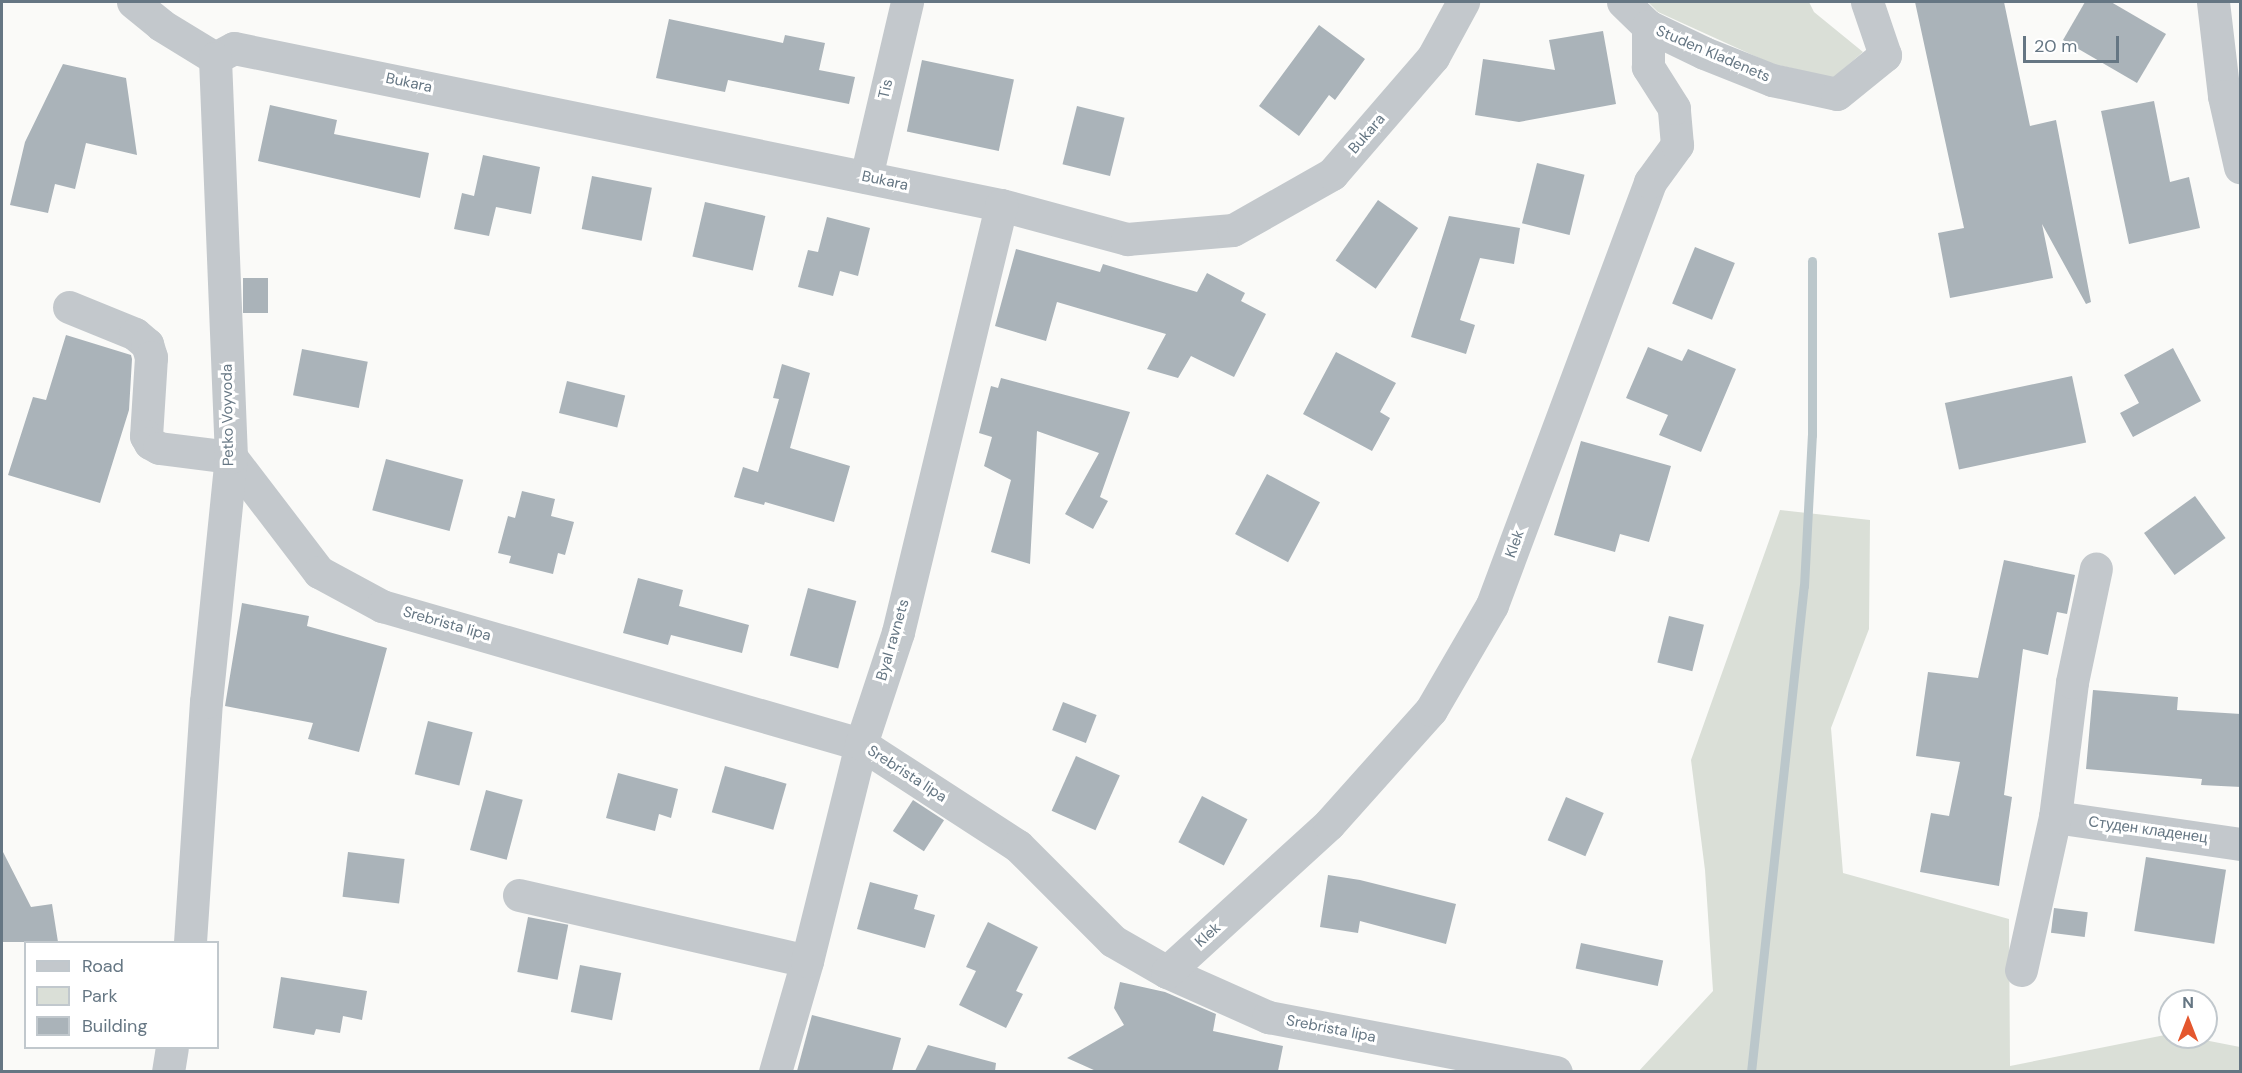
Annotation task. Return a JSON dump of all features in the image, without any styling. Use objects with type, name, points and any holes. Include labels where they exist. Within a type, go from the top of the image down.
[{"type":"street","points":[[133,2],[161,25],[215,58]]},
{"type":"street","name":"Tis","points":[[866,177],[907,2]]},
{"type":"street","name":"Bukara","points":[[215,58],[234,48],[1001,205],[1127,239],[1233,230],[1332,174],[1433,57],[1463,2]]},
{"type":"street","name":"Studen Kladenets","points":[[1623,2],[1648,26],[1704,53],[1772,80],[1837,94],[1885,55],[1866,2]]},
{"type":"street","points":[[2213,2],[2224,96],[2241,167]]},
{"type":"street","name":"Klek","points":[[1167,972],[1329,824],[1431,710],[1492,605],[1650,182],[1677,145],[1674,108],[1648,68],[1648,26]]},
{"type":"street","name":"Petko Voyvoda","points":[[190,941],[206,702],[231,457],[215,58]]},
{"type":"street","name":"Byal ravnets","points":[[775,1071],[807,961],[861,744],[898,632],[1001,205]]},
{"type":"street","points":[[69,307],[135,334],[147,344],[150,357],[146,436],[150,443],[159,448],[231,457]]},
{"type":"street","name":"Srebrista lipa","points":[[231,457],[319,572],[382,606],[861,744],[1018,846],[1113,941],[1167,972],[1268,1017],[1556,1071]]},
{"type":"street","points":[[2021,970],[2055,817],[2072,682],[2096,568]]},
{"type":"street","name":"Студен кладенец","points":[[2055,817],[2241,844]]},
{"type":"street","points":[[519,895],[807,961]]},
{"type":"street","points":[[168,1071],[172,1049]]},
{"type":"green space","points":[[1648,2],[1809,2],[1814,12],[1863,52],[1833,78],[1770,63],[1658,12]]},
{"type":"green space","points":[[1780,510],[1870,520],[1869,629],[1831,728],[1843,873],[2009,919],[2010,1066],[2158,1036],[2158,1049],[2218,1049],[2218,1043],[2240,1047],[2240,1072],[1638,1072],[1713,991],[1705,870],[1691,760]]},
{"type":"building","points":[[1915,2],[2004,2],[2030,126],[2056,120],[2091,302],[2086,304],[2042,224],[2053,278],[1950,298],[1938,233],[1964,228]]},
{"type":"building","points":[[2085,2],[2111,2],[2166,34],[2137,83],[2063,40]]},
{"type":"building","points":[[669,19],[783,43],[785,35],[825,43],[819,70],[855,77],[849,104],[728,80],[725,92],[656,78]]},
{"type":"building","points":[[1319,25],[1365,59],[1335,100],[1329,95],[1299,136],[1259,106]]},
{"type":"building","points":[[1603,31],[1616,104],[1519,122],[1475,115],[1483,59],[1555,70],[1549,40]]},
{"type":"building","points":[[922,60],[1014,80],[999,151],[907,131]]},
{"type":"building","points":[[63,64],[126,78],[137,155],[86,143],[75,189],[55,184],[48,213],[10,205],[25,142]]},
{"type":"building","points":[[2154,101],[2170,182],[2189,177],[2200,228],[2129,244],[2101,111]]},
{"type":"building","points":[[270,105],[337,120],[334,134],[429,153],[420,198],[258,161]]},
{"type":"building","points":[[1077,106],[1125,118],[1110,176],[1062,164]]},
{"type":"building","points":[[483,155],[540,167],[531,214],[496,207],[489,236],[454,229],[462,193],[474,196]]},
{"type":"building","points":[[1537,163],[1585,175],[1570,235],[1522,223]]},
{"type":"building","points":[[592,176],[652,188],[642,241],[582,229]]},
{"type":"building","points":[[1378,200],[1418,228],[1376,289],[1336,261]]},
{"type":"building","points":[[705,202],[765,216],[753,271],[692,257]]},
{"type":"building","points":[[1449,216],[1520,228],[1514,264],[1480,258],[1460,320],[1475,325],[1466,354],[1411,337]]},
{"type":"building","points":[[827,217],[870,228],[858,276],[840,271],[833,296],[798,287],[808,250],[818,252]]},
{"type":"building","points":[[1695,247],[1735,263],[1712,320],[1672,304]]},
{"type":"building","points":[[1016,249],[1100,272],[1103,264],[1197,292],[1207,273],[1245,293],[1241,301],[1266,314],[1234,377],[1191,356],[1178,378],[1147,369],[1166,334],[1057,302],[1046,341],[995,326]]},
{"type":"building","points":[[243,278],[268,278],[268,313],[243,313]]},
{"type":"building","points":[[66,335],[131,355],[132,359],[129,410],[100,503],[8,475],[33,397],[46,400]]},
{"type":"building","points":[[1648,347],[1682,361],[1688,349],[1736,369],[1701,452],[1659,435],[1668,415],[1626,398]]},
{"type":"building","points":[[2173,348],[2201,401],[2133,437],[2120,413],[2139,403],[2124,375]]},
{"type":"building","points":[[302,349],[368,362],[359,408],[293,395]]},
{"type":"building","points":[[1336,352],[1396,383],[1380,412],[1390,418],[1372,451],[1303,414]]},
{"type":"building","points":[[782,364],[810,373],[790,448],[850,466],[834,522],[765,502],[764,505],[734,497],[743,467],[758,472],[779,399],[773,398]]},
{"type":"building","points":[[2072,376],[2086,443],[1959,470],[1945,403]]},
{"type":"building","points":[[1001,378],[1130,412],[1100,497],[1108,501],[1093,529],[1065,514],[1099,453],[1037,431],[1030,564],[991,552],[1011,480],[984,466],[992,437],[979,433],[991,386],[998,388]]},
{"type":"building","points":[[567,381],[625,396],[617,428],[559,413]]},
{"type":"building","points":[[1581,441],[1671,466],[1649,542],[1620,534],[1615,552],[1554,535]]},
{"type":"building","points":[[386,459],[463,480],[450,531],[372,510]]},
{"type":"building","points":[[1267,474],[1320,502],[1288,562],[1235,534]]},
{"type":"building","points":[[522,491],[555,499],[551,516],[574,522],[565,555],[558,553],[553,574],[509,563],[511,556],[498,553],[508,516],[515,518]]},
{"type":"building","points":[[2195,496],[2226,538],[2175,575],[2144,533]]},
{"type":"building","points":[[2004,560],[2075,575],[2067,614],[2057,612],[2048,655],[2023,649],[2004,795],[2012,797],[1999,886],[1920,872],[1931,813],[1949,816],[1960,762],[1916,756],[1928,672],[1978,678]]},
{"type":"building","points":[[638,578],[683,590],[679,606],[749,625],[742,653],[671,635],[668,645],[623,633]]},
{"type":"building","points":[[808,588],[856,601],[838,669],[790,656]]},
{"type":"building","points":[[242,603],[309,616],[307,626],[387,648],[359,752],[308,739],[313,723],[225,706]]},
{"type":"building","points":[[1669,616],[1704,625],[1692,671],[1657,663]]},
{"type":"building","points":[[2093,690],[2178,697],[2177,710],[2241,714],[2241,787],[2201,785],[2202,779],[2086,769]]},
{"type":"building","points":[[1063,702],[1097,715],[1086,743],[1052,730]]},
{"type":"building","points":[[428,721],[473,732],[459,785],[415,774]]},
{"type":"building","points":[[1076,756],[1120,776],[1095,830],[1052,811]]},
{"type":"building","points":[[725,766],[787,784],[773,830],[712,812]]},
{"type":"building","points":[[618,773],[678,789],[671,818],[659,814],[655,831],[606,818]]},
{"type":"building","points":[[486,790],[523,800],[507,860],[470,850]]},
{"type":"building","points":[[1202,796],[1247,819],[1224,865],[1178,842]]},
{"type":"building","points":[[1566,797],[1604,813],[1585,856],[1548,840]]},
{"type":"building","points":[[913,800],[944,820],[924,851],[893,831]]},
{"type":"building","points":[[2,850],[31,907],[52,904],[58,941],[2,942]]},
{"type":"building","points":[[348,852],[405,859],[399,904],[343,897]]},
{"type":"building","points":[[2146,857],[2226,870],[2214,944],[2134,931]]},
{"type":"building","points":[[1328,875],[1360,880],[1456,904],[1446,944],[1360,921],[1358,933],[1320,927]]},
{"type":"building","points":[[870,882],[918,895],[914,909],[935,915],[925,948],[857,929]]},
{"type":"building","points":[[2054,908],[2088,912],[2085,937],[2051,933]]},
{"type":"building","points":[[528,917],[568,925],[558,980],[517,972]]},
{"type":"building","points":[[988,922],[1038,947],[1016,991],[1023,994],[1006,1028],[959,1005],[976,971],[966,967]]},
{"type":"building","points":[[1581,943],[1663,960],[1658,986],[1576,968]]},
{"type":"building","points":[[580,965],[621,973],[612,1020],[571,1012]]},
{"type":"building","points":[[281,977],[367,991],[362,1020],[343,1016],[340,1033],[316,1029],[314,1035],[273,1028]]},
{"type":"building","points":[[1120,982],[1165,992],[1216,1014],[1213,1031],[1283,1046],[1278,1071],[1096,1071],[1067,1058],[1124,1025],[1114,1008]]},
{"type":"building","points":[[812,1015],[901,1038],[892,1071],[797,1071]]},
{"type":"building","points":[[928,1045],[996,1063],[995,1071],[915,1071]]},
{"type":"waterway","points":[[1751,1072],[1804,586],[1812,435],[1812,261]]}]
